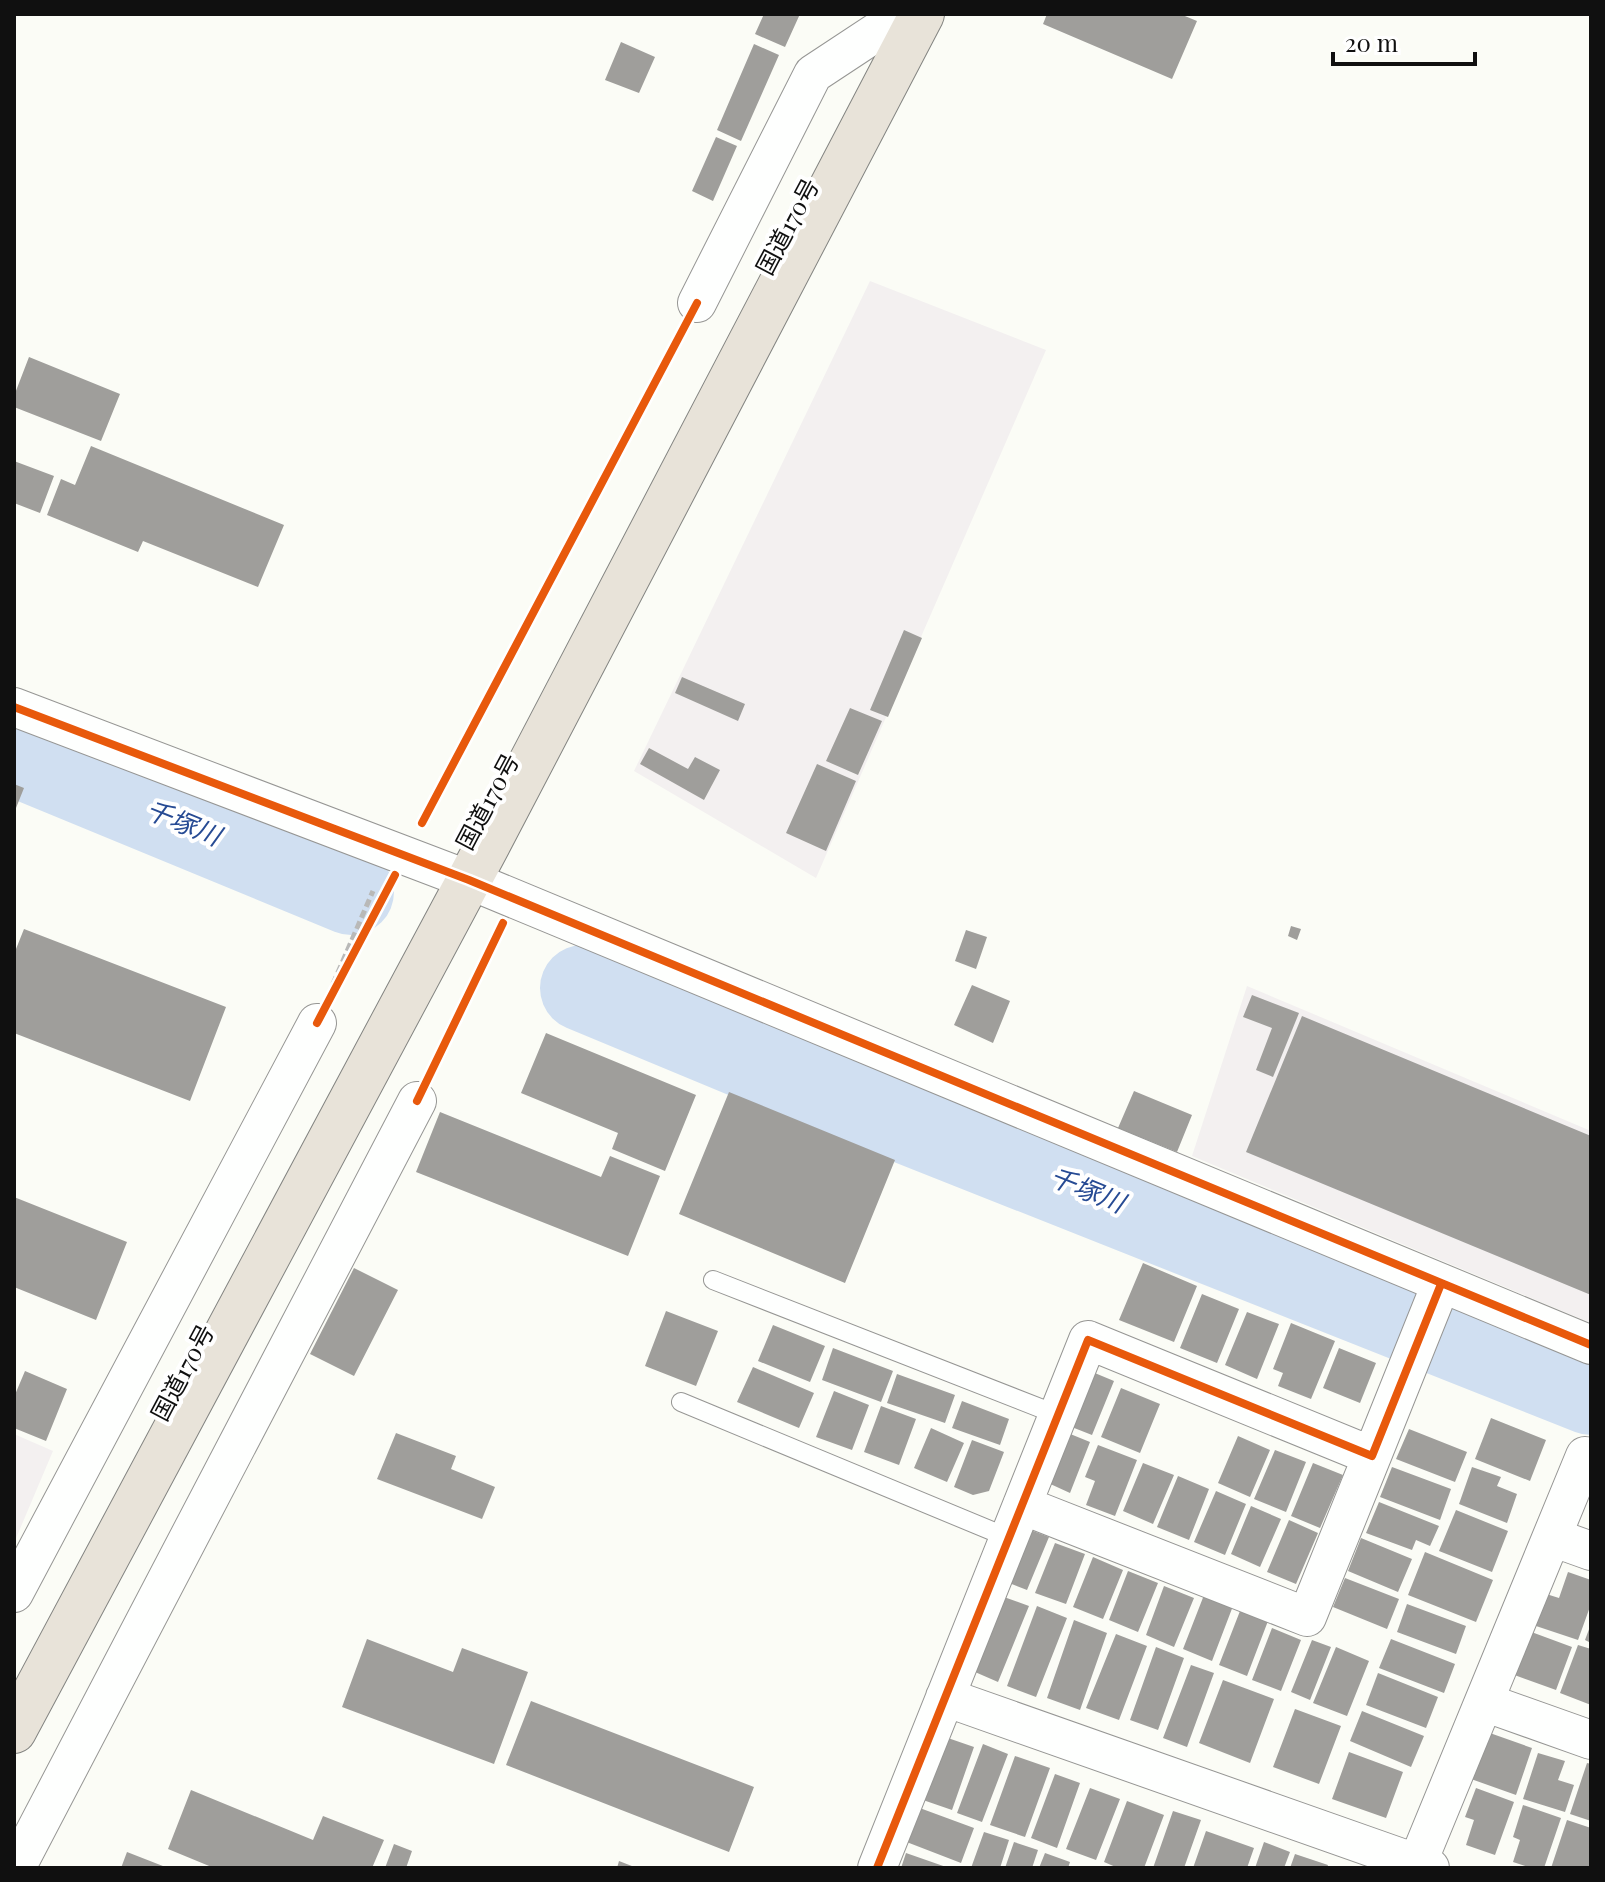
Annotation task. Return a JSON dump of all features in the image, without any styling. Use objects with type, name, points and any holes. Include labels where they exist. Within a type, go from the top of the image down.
[{"type":"highway","name":"国道170号","points":[[14,1731],[469,880],[922,14]]},
{"type":"street","points":[[697,303],[813,74],[904,14]]},
{"type":"street","points":[[14,707],[469,880],[1430,1312],[1591,1345]]},
{"type":"street","points":[[14,1593],[317,1023]]},
{"type":"street","points":[[16,1868],[417,1101]]},
{"type":"street","points":[[1016,1521],[1307,1617],[1430,1312]]},
{"type":"street","points":[[877,1868],[1088,1340],[1372,1456]]},
{"type":"street","points":[[945,1697],[1424,1866],[1484,1702],[1585,1456]]},
{"type":"street","points":[[1552,1537],[1591,1551]]},
{"type":"street","points":[[1484,1702],[1591,1740]]},
{"type":"lane","points":[[713,1280],[1058,1415]]},
{"type":"lane","points":[[681,1402],[1016,1521]]},
{"type":"path","points":[[317,1023],[369,899]]},
{"type":"path","points":[[317,1023],[367,929]]},
{"type":"shaded area","points":[[870,281],[1046,350],[816,878],[634,771]]},
{"type":"shaded area","points":[[1247,986],[1591,1131],[1591,1323],[1192,1156]]},
{"type":"shaded area","points":[[14,1434],[53,1451],[14,1543]]},
{"type":"building","points":[[764,14],[800,14],[785,47],[755,34]]},
{"type":"building","points":[[1047,14],[1180,14],[1197,21],[1172,79],[1043,24]]},
{"type":"building","points":[[621,42],[655,57],[639,93],[605,80]]},
{"type":"building","points":[[754,44],[779,55],[741,141],[717,130]]},
{"type":"building","points":[[716,137],[737,146],[713,201],[692,191]]},
{"type":"building","points":[[29,357],[120,394],[101,441],[14,407],[14,396]]},
{"type":"building","points":[[91,446],[284,525],[258,587],[143,541],[138,552],[47,515],[61,479],[75,485]]},
{"type":"building","points":[[14,461],[54,476],[40,513],[14,503]]},
{"type":"building","points":[[904,630],[922,638],[888,717],[870,710]]},
{"type":"building","points":[[682,677],[745,704],[738,721],[675,693]]},
{"type":"building","points":[[850,708],[882,721],[858,775],[826,761]]},
{"type":"building","points":[[649,748],[688,769],[695,757],[720,770],[704,800],[640,764]]},
{"type":"building","points":[[817,764],[856,781],[826,851],[786,833]]},
{"type":"building","points":[[14,784],[24,788],[14,813]]},
{"type":"building","points":[[1291,926],[1301,929],[1297,940],[1288,936]]},
{"type":"building","points":[[24,929],[226,1007],[190,1101],[14,1033],[14,954]]},
{"type":"building","points":[[966,930],[987,937],[976,969],[955,961]]},
{"type":"building","points":[[972,985],[1010,1001],[993,1043],[954,1025]]},
{"type":"building","points":[[1252,995],[1299,1013],[1273,1077],[1256,1070],[1272,1028],[1243,1017]]},
{"type":"building","points":[[1302,1016],[1591,1136],[1591,1295],[1246,1152]]},
{"type":"building","points":[[546,1033],[696,1095],[665,1171],[612,1149],[618,1133],[521,1093]]},
{"type":"building","points":[[1134,1091],[1192,1115],[1177,1152],[1118,1128]]},
{"type":"building","points":[[729,1092],[895,1160],[845,1283],[679,1214]]},
{"type":"building","points":[[440,1112],[601,1177],[610,1156],[660,1176],[628,1256],[416,1172]]},
{"type":"building","points":[[14,1197],[127,1242],[96,1320],[14,1287]]},
{"type":"building","points":[[1143,1263],[1197,1286],[1174,1342],[1119,1320]]},
{"type":"building","points":[[354,1268],[398,1290],[354,1376],[310,1354]]},
{"type":"building","points":[[1202,1294],[1239,1309],[1217,1363],[1180,1348]]},
{"type":"building","points":[[666,1311],[718,1331],[696,1386],[645,1366]]},
{"type":"building","points":[[1247,1312],[1279,1324],[1257,1379],[1225,1365]]},
{"type":"building","points":[[1291,1323],[1335,1341],[1311,1399],[1278,1386],[1283,1373],[1273,1369]]},
{"type":"building","points":[[773,1325],[825,1346],[810,1382],[758,1361]]},
{"type":"building","points":[[833,1348],[893,1371],[881,1402],[822,1380]]},
{"type":"building","points":[[1339,1348],[1376,1363],[1360,1403],[1323,1388]]},
{"type":"building","points":[[753,1367],[814,1393],[799,1428],[737,1402]]},
{"type":"building","points":[[25,1371],[67,1389],[46,1441],[14,1428],[14,1397]]},
{"type":"building","points":[[1090,1371],[1114,1381],[1092,1435],[1064,1424]]},
{"type":"building","points":[[897,1374],[955,1395],[945,1423],[887,1403]]},
{"type":"building","points":[[1121,1388],[1160,1404],[1140,1453],[1101,1437]]},
{"type":"building","points":[[834,1391],[869,1405],[852,1450],[816,1437]]},
{"type":"building","points":[[962,1401],[1009,1419],[1000,1445],[952,1428]]},
{"type":"building","points":[[881,1406],[916,1419],[899,1465],[864,1452]]},
{"type":"building","points":[[1491,1418],[1546,1440],[1530,1481],[1475,1459]]},
{"type":"building","points":[[931,1428],[964,1443],[947,1482],[914,1468]]},
{"type":"building","points":[[1058,1429],[1090,1442],[1070,1493],[1046,1482]]},
{"type":"building","points":[[1409,1429],[1467,1452],[1455,1482],[1396,1459]]},
{"type":"building","points":[[396,1433],[456,1456],[451,1469],[495,1487],[482,1519],[377,1479]]},
{"type":"building","points":[[1238,1436],[1270,1450],[1250,1497],[1218,1483]]},
{"type":"building","points":[[972,1440],[1004,1452],[989,1491],[973,1495],[954,1487]]},
{"type":"building","points":[[1098,1445],[1137,1460],[1115,1516],[1086,1505],[1095,1481],[1085,1477]]},
{"type":"building","points":[[1275,1450],[1306,1462],[1286,1512],[1254,1499]]},
{"type":"building","points":[[1143,1463],[1174,1475],[1153,1524],[1123,1511]]},
{"type":"building","points":[[1313,1463],[1343,1475],[1320,1528],[1291,1516]]},
{"type":"building","points":[[1392,1467],[1451,1489],[1440,1520],[1380,1497]]},
{"type":"building","points":[[1472,1467],[1501,1477],[1497,1486],[1517,1494],[1507,1523],[1459,1504]]},
{"type":"building","points":[[1178,1476],[1209,1489],[1189,1540],[1157,1527]]},
{"type":"building","points":[[1216,1491],[1246,1504],[1225,1555],[1194,1542]]},
{"type":"building","points":[[1379,1502],[1439,1526],[1430,1546],[1416,1540],[1412,1550],[1366,1533]]},
{"type":"building","points":[[1251,1506],[1281,1519],[1260,1567],[1231,1554]]},
{"type":"building","points":[[1456,1510],[1508,1531],[1492,1572],[1439,1551]]},
{"type":"building","points":[[1289,1520],[1318,1533],[1296,1584],[1267,1572]]},
{"type":"building","points":[[1020,1526],[1049,1537],[1027,1590],[999,1579]]},
{"type":"building","points":[[1361,1538],[1412,1559],[1398,1592],[1348,1571]]},
{"type":"building","points":[[1055,1543],[1085,1554],[1066,1604],[1035,1593]]},
{"type":"building","points":[[1425,1552],[1493,1580],[1476,1622],[1408,1595]]},
{"type":"building","points":[[1093,1557],[1123,1570],[1103,1619],[1073,1607]]},
{"type":"building","points":[[1128,1571],[1158,1583],[1138,1632],[1109,1620]]},
{"type":"building","points":[[1568,1572],[1591,1580],[1591,1604],[1578,1640],[1533,1625],[1543,1593],[1559,1598]]},
{"type":"building","points":[[1345,1578],[1399,1599],[1387,1629],[1333,1607]]},
{"type":"building","points":[[1164,1586],[1194,1598],[1174,1647],[1146,1635]]},
{"type":"building","points":[[1204,1595],[1233,1606],[1212,1661],[1183,1649]]},
{"type":"building","points":[[1004,1597],[1029,1606],[998,1682],[975,1672]]},
{"type":"building","points":[[1407,1604],[1466,1626],[1456,1654],[1397,1632]]},
{"type":"building","points":[[1037,1606],[1067,1618],[1036,1697],[1007,1686]]},
{"type":"building","points":[[1240,1611],[1268,1621],[1247,1676],[1219,1665]]},
{"type":"building","points":[[1074,1620],[1107,1633],[1080,1710],[1047,1698]]},
{"type":"building","points":[[1591,1624],[1591,1643],[1585,1640]]},
{"type":"building","points":[[1272,1628],[1301,1640],[1281,1691],[1252,1680]]},
{"type":"building","points":[[1526,1630],[1572,1647],[1556,1690],[1509,1673]]},
{"type":"building","points":[[1116,1634],[1147,1646],[1119,1720],[1086,1708]]},
{"type":"building","points":[[367,1639],[453,1672],[462,1648],[528,1672],[494,1764],[342,1707]]},
{"type":"building","points":[[1391,1639],[1455,1664],[1444,1693],[1379,1668]]},
{"type":"building","points":[[1312,1640],[1331,1647],[1310,1700],[1291,1692]]},
{"type":"building","points":[[1578,1645],[1591,1649],[1591,1705],[1560,1693]]},
{"type":"building","points":[[1156,1647],[1184,1658],[1158,1730],[1130,1720]]},
{"type":"building","points":[[1336,1647],[1369,1661],[1347,1716],[1313,1703]]},
{"type":"building","points":[[1191,1665],[1214,1673],[1187,1747],[1163,1738]]},
{"type":"building","points":[[1378,1673],[1438,1697],[1426,1728],[1366,1705]]},
{"type":"building","points":[[1223,1680],[1274,1699],[1250,1763],[1199,1743]]},
{"type":"building","points":[[531,1701],[754,1787],[729,1852],[506,1765]]},
{"type":"building","points":[[1295,1709],[1341,1726],[1319,1784],[1273,1767]]},
{"type":"building","points":[[1362,1711],[1424,1736],[1411,1767],[1350,1741]]},
{"type":"building","points":[[1487,1732],[1532,1748],[1516,1795],[1471,1779]]},
{"type":"building","points":[[945,1737],[974,1747],[952,1810],[923,1800]]},
{"type":"building","points":[[983,1744],[1008,1754],[982,1822],[957,1813]]},
{"type":"building","points":[[1349,1752],[1403,1772],[1386,1818],[1332,1799]]},
{"type":"building","points":[[1538,1753],[1565,1761],[1558,1780],[1574,1785],[1565,1812],[1523,1799]]},
{"type":"building","points":[[1015,1756],[1050,1768],[1025,1837],[990,1825]]},
{"type":"building","points":[[1587,1763],[1591,1764],[1591,1821],[1570,1814]]},
{"type":"building","points":[[1055,1774],[1080,1783],[1057,1848],[1031,1838]]},
{"type":"building","points":[[1090,1788],[1120,1799],[1096,1860],[1066,1849]]},
{"type":"building","points":[[1476,1788],[1514,1802],[1495,1855],[1466,1845],[1474,1820],[1465,1817]]},
{"type":"building","points":[[191,1790],[313,1840],[323,1816],[384,1840],[372,1868],[214,1868],[168,1849]]},
{"type":"building","points":[[1127,1801],[1164,1815],[1144,1868],[1118,1868],[1104,1862]]},
{"type":"building","points":[[1523,1805],[1561,1818],[1544,1868],[1531,1868],[1513,1862],[1520,1840],[1513,1837]]},
{"type":"building","points":[[917,1807],[974,1828],[961,1863],[904,1841]]},
{"type":"building","points":[[1173,1811],[1201,1820],[1184,1868],[1153,1868]]},
{"type":"building","points":[[1567,1820],[1591,1828],[1590,1868],[1551,1868]]},
{"type":"building","points":[[1206,1831],[1254,1848],[1247,1868],[1193,1868]]},
{"type":"building","points":[[984,1832],[1009,1840],[1000,1868],[971,1868]]},
{"type":"building","points":[[1014,1842],[1038,1850],[1032,1868],[1005,1868]]},
{"type":"building","points":[[1264,1842],[1290,1852],[1284,1868],[1255,1868]]},
{"type":"building","points":[[394,1844],[412,1851],[406,1868],[385,1868]]},
{"type":"building","points":[[127,1852],[168,1868],[121,1868]]},
{"type":"building","points":[[906,1853],[949,1868],[901,1868]]},
{"type":"building","points":[[1045,1853],[1070,1862],[1068,1868],[1039,1868]]},
{"type":"building","points":[[1295,1854],[1328,1865],[1327,1868],[1290,1868]]},
{"type":"building","points":[[619,1861],[637,1868],[617,1868]]},
{"type":"waterway","name":"千塚川","points":[[14,753],[351,892]]},
{"type":"waterway","name":"千塚川","points":[[583,988],[824,1088],[1591,1392]]},
{"type":"cycle path","points":[[422,823],[697,303]]},
{"type":"cycle path","points":[[14,707],[469,880],[1591,1345]]},
{"type":"cycle path","points":[[317,1023],[395,875]]},
{"type":"cycle path","points":[[417,1101],[503,923]]},
{"type":"cycle path","points":[[877,1868],[1088,1340],[1372,1456],[1441,1284]]}]
